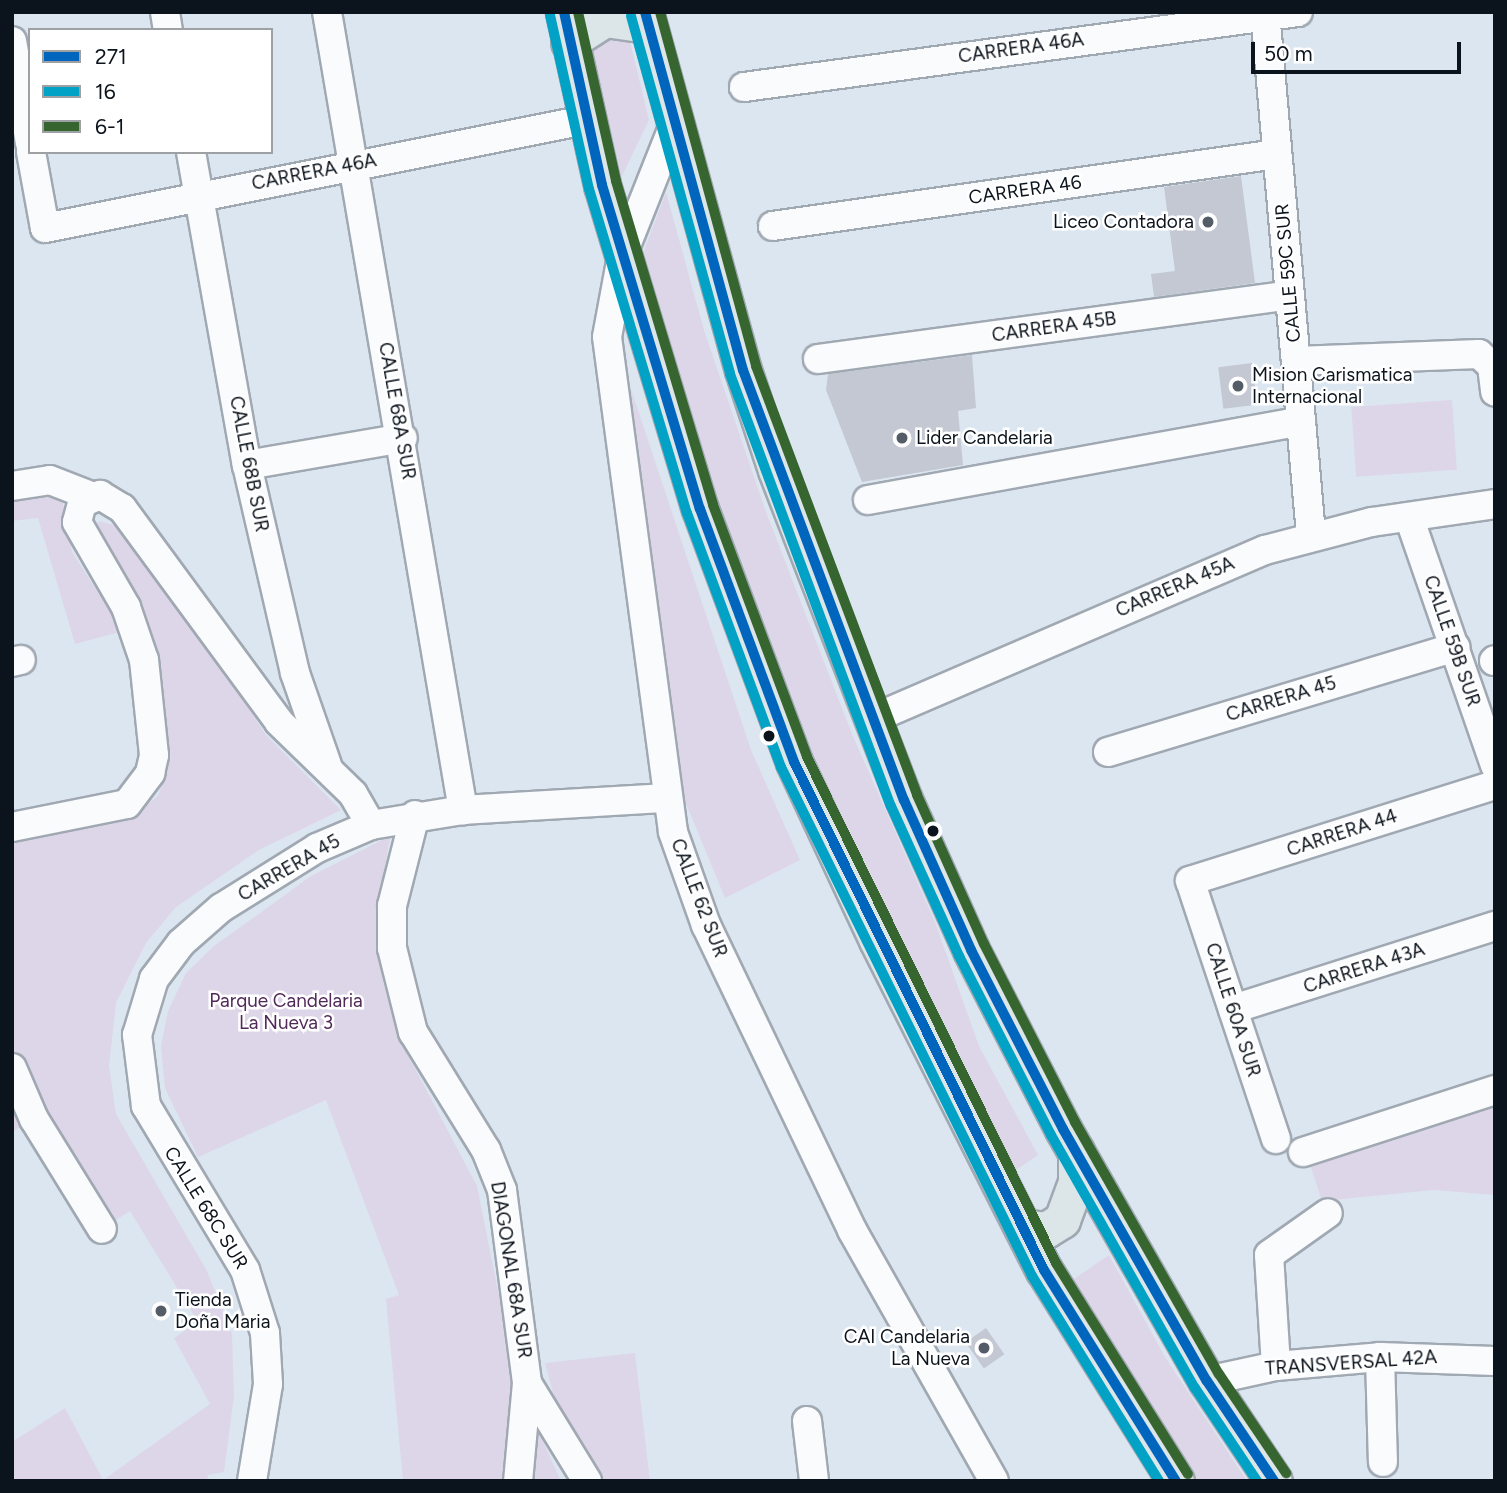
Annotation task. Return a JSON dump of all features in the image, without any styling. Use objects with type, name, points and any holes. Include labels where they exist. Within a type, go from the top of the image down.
[{"type":"main road","points":[[1176,1481],[1022,1227],[794,762],[699,509],[622,256],[585,120],[567,27],[605,19],[646,18],[720,301],[776,470],[870,720],[971,950],[1076,1151],[1207,1381],[1274,1481]]},
{"type":"main road","points":[[1022,1227],[1046,1230],[1062,1220],[1074,1193],[1076,1151]]},
{"type":"street","name":"CALLE 68A SUR","points":[[327,12],[403,438],[463,810]]},
{"type":"street","name":"CARRERA 46A","points":[[744,87],[1265,13],[1298,12]]},
{"type":"street","name":"CALLE 59C SUR","points":[[1265,13],[1311,535]]},
{"type":"street","points":[[12,41],[28,132]]},
{"type":"street","name":"CARRERA 46A","points":[[31,154],[45,228],[199,194],[585,120]]},
{"type":"street","name":"CALLE 62 SUR","points":[[674,125],[622,256],[610,305],[609,374],[666,798],[685,872],[728,972],[852,1230],[994,1481]]},
{"type":"street","name":"CALLE 68B SUR","points":[[191,154],[247,464],[295,673],[330,771]]},
{"type":"street","name":"CARRERA 46","points":[[773,226],[1277,154]]},
{"type":"street","name":"CARRERA 45B","points":[[818,359],[1290,295]]},
{"type":"street","points":[[1296,361],[1479,354],[1492,366],[1495,392]]},
{"type":"street","points":[[867,500],[1301,421]]},
{"type":"street","points":[[247,464],[403,438]]},
{"type":"street","name":"CALLE 68B SUR","points":[[12,486],[50,480],[91,496],[104,496],[122,508],[279,722],[361,804],[372,825]]},
{"type":"street","points":[[12,827],[122,806],[142,790],[154,755],[144,660],[126,607],[86,539],[76,515],[91,496]]},
{"type":"street","name":"CARRERA 45A","points":[[870,720],[1228,563],[1311,535],[1495,505]]},
{"type":"street","name":"CALLE 59B SUR","points":[[1409,517],[1495,766]]},
{"type":"street","name":"CARRERA 45","points":[[1108,752],[1455,647]]},
{"type":"street","name":"CARRERA 44","points":[[1190,881],[1495,785]]},
{"type":"street","name":"CARRERA 45","points":[[136,1063],[137,1035],[155,979],[197,926],[286,865],[372,825],[415,815],[666,798]]},
{"type":"street","name":"DIAGONAL 68A SUR","points":[[415,815],[392,906],[392,948],[413,1032],[486,1150],[502,1190],[527,1384],[518,1481]]},
{"type":"street","name":"CALLE 60A SUR","points":[[1190,881],[1276,1139]]},
{"type":"street","name":"CARRERA 43A","points":[[1233,1009],[1495,926]]},
{"type":"street","name":"CALLE 68C SUR","points":[[136,1063],[156,1126],[245,1270],[256,1297],[268,1384],[252,1481]]},
{"type":"street","points":[[12,1068],[34,1119],[102,1229]]},
{"type":"street","points":[[1303,1152],[1495,1090]]},
{"type":"street","points":[[1276,1366],[1269,1255],[1328,1213]]},
{"type":"street","points":[[1380,1357],[1383,1462]]},
{"type":"street","name":"TRANSVERSAL 42A","points":[[1207,1381],[1276,1366],[1380,1357],[1495,1361]]},
{"type":"street","points":[[527,1384],[587,1481]]},
{"type":"street","points":[[807,1421],[814,1481]]},
{"type":"green space","points":[[583,12],[623,12],[649,120],[621,178]]},
{"type":"green space","points":[[666,192],[704,330],[766,512],[852,734],[935,922],[979,1046],[1038,1155],[1013,1172],[949,1048],[813,754],[717,496],[642,256]]},
{"type":"green space","points":[[627,377],[751,750],[800,860],[725,898],[685,801]]},
{"type":"green space","points":[[1452,400],[1457,470],[1356,477],[1351,407]]},
{"type":"green space","points":[[41,490],[62,498],[72,552],[123,631],[75,644],[38,518],[12,521],[12,493]]},
{"type":"green space","points":[[99,521],[117,526],[208,646],[266,735],[341,810],[259,850],[176,907],[146,943],[116,1003],[109,1066],[116,1114],[207,1271],[232,1334],[234,1396],[224,1472],[208,1475],[207,1481],[12,1481],[12,1442],[65,1408],[103,1480],[210,1404],[174,1338],[198,1322],[130,1211],[102,1229],[33,1120],[12,1132],[12,844],[142,808],[158,796],[171,758],[153,645],[95,529]]},
{"type":"green space","name":"Parque Candelaria La Nueva 3","points":[[390,836],[376,927],[383,982],[400,1040],[477,1186],[517,1385],[561,1481],[403,1481],[386,1299],[399,1295],[326,1100],[198,1157],[165,1088],[161,1046],[168,1011],[186,973],[214,946],[311,876]]},
{"type":"green space","points":[[1495,1077],[1495,1195],[1434,1190],[1322,1201],[1302,1141]]},
{"type":"green space","points":[[1109,1255],[1165,1357],[1247,1481],[1195,1481],[1134,1388],[1071,1281]]},
{"type":"green space","points":[[635,1353],[650,1481],[599,1481],[556,1404],[545,1363]]},
{"type":"building","name":"Liceo Contadora","points":[[1241,176],[1255,283],[1154,297],[1151,274],[1175,271],[1164,187]]},
{"type":"building","name":"Lider Candelaria","points":[[972,355],[976,408],[958,411],[963,465],[862,482],[826,390],[828,374]]},
{"type":"building","name":"Mision Carismatica Internacional","points":[[1252,363],[1257,405],[1223,409],[1218,367]]},
{"type":"building","name":"CAI Candelaria La Nueva","points":[[986,1328],[1004,1354],[984,1369],[966,1342]]},
{"type":"transit line","name":"271","points":[[564,12],[602,185],[700,509],[794,762],[1044,1270],[1176,1481]]},
{"type":"transit line","name":"6-1","points":[[578,12],[616,181],[713,505],[807,757],[1056,1263],[1188,1474]]},
{"type":"transit line","name":"271","points":[[645,12],[743,370],[904,800],[971,950],[1063,1129],[1207,1381],[1274,1481]]},
{"type":"transit line","name":"6-1","points":[[660,12],[756,366],[917,795],[984,944],[1075,1122],[1219,1374],[1286,1473]]},
{"type":"transit line","name":"16","points":[[550,15],[589,189],[687,513],[781,767],[1032,1276],[1159,1481]]},
{"type":"transit line","name":"16","points":[[631,16],[730,374],[891,806],[959,956],[1051,1135],[1195,1388],[1257,1481]]},
{"type":"place","name":"Liceo Contadora","points":[[1208,222]]},
{"type":"place","name":"Mision Carismatica Internacional","points":[[1238,386]]},
{"type":"place","name":"Lider Candelaria","points":[[902,438]]},
{"type":"place","name":"Tienda Doña Maria","points":[[161,1311]]},
{"type":"place","name":"CAI Candelaria La Nueva","points":[[984,1348]]}]
